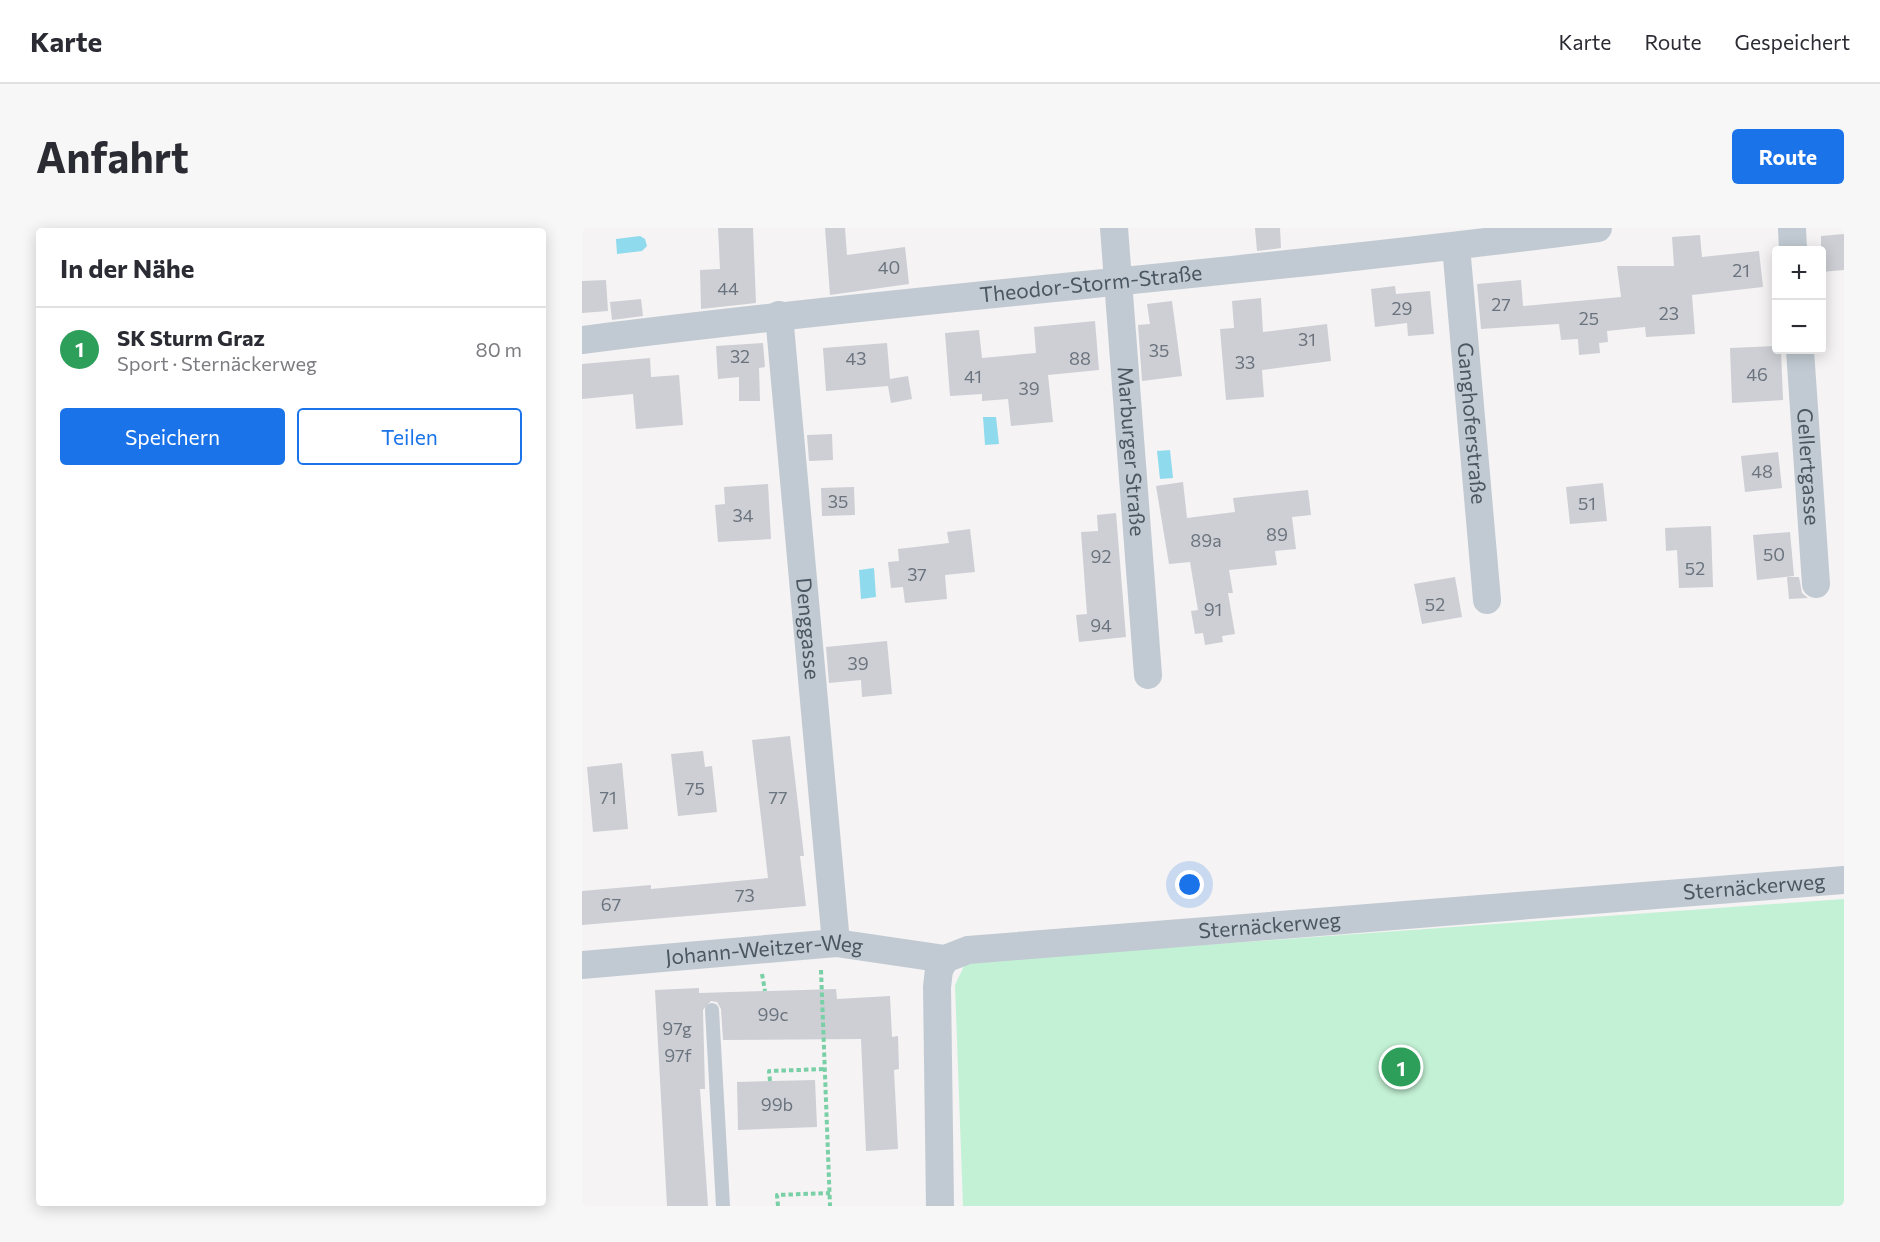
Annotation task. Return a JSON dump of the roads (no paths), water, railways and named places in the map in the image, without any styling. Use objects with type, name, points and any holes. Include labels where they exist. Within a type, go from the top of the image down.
[{"type":"street","name":"Marburger Straße","points":[[1113,228],[1148,675]]},
{"type":"street","name":"Theodor-Storm-Straße","points":[[582,340],[779,315],[1456,246],[1598,228]]},
{"type":"street","points":[[1791,228],[1793,246]]},
{"type":"street","name":"Ganghoferstraße","points":[[1456,246],[1487,600]]},
{"type":"street","name":"Denggasse","points":[[779,315],[836,943]]},
{"type":"street","name":"Gellertgasse","points":[[1800,354],[1816,584]]},
{"type":"street","name":"Sternäckerweg","points":[[945,959],[986,947],[1844,880]]},
{"type":"street","name":"Johann-Weitzer-Weg","points":[[582,965],[836,943],[945,959]]},
{"type":"street","points":[[940,1206],[936,999],[939,970],[945,959]]},
{"type":"lane","points":[[712,1010],[723,1206]]},
{"type":"water","points":[[640,236],[645,239],[647,246],[642,251],[617,254],[616,239]]},
{"type":"water","points":[[983,417],[996,417],[999,444],[985,445]]},
{"type":"water","points":[[1170,450],[1173,478],[1160,479],[1157,451]]},
{"type":"water","points":[[874,568],[876,597],[861,599],[859,570]]},
{"type":"place","name":"SK Sturm Graz","points":[[1401,1067]]}]
